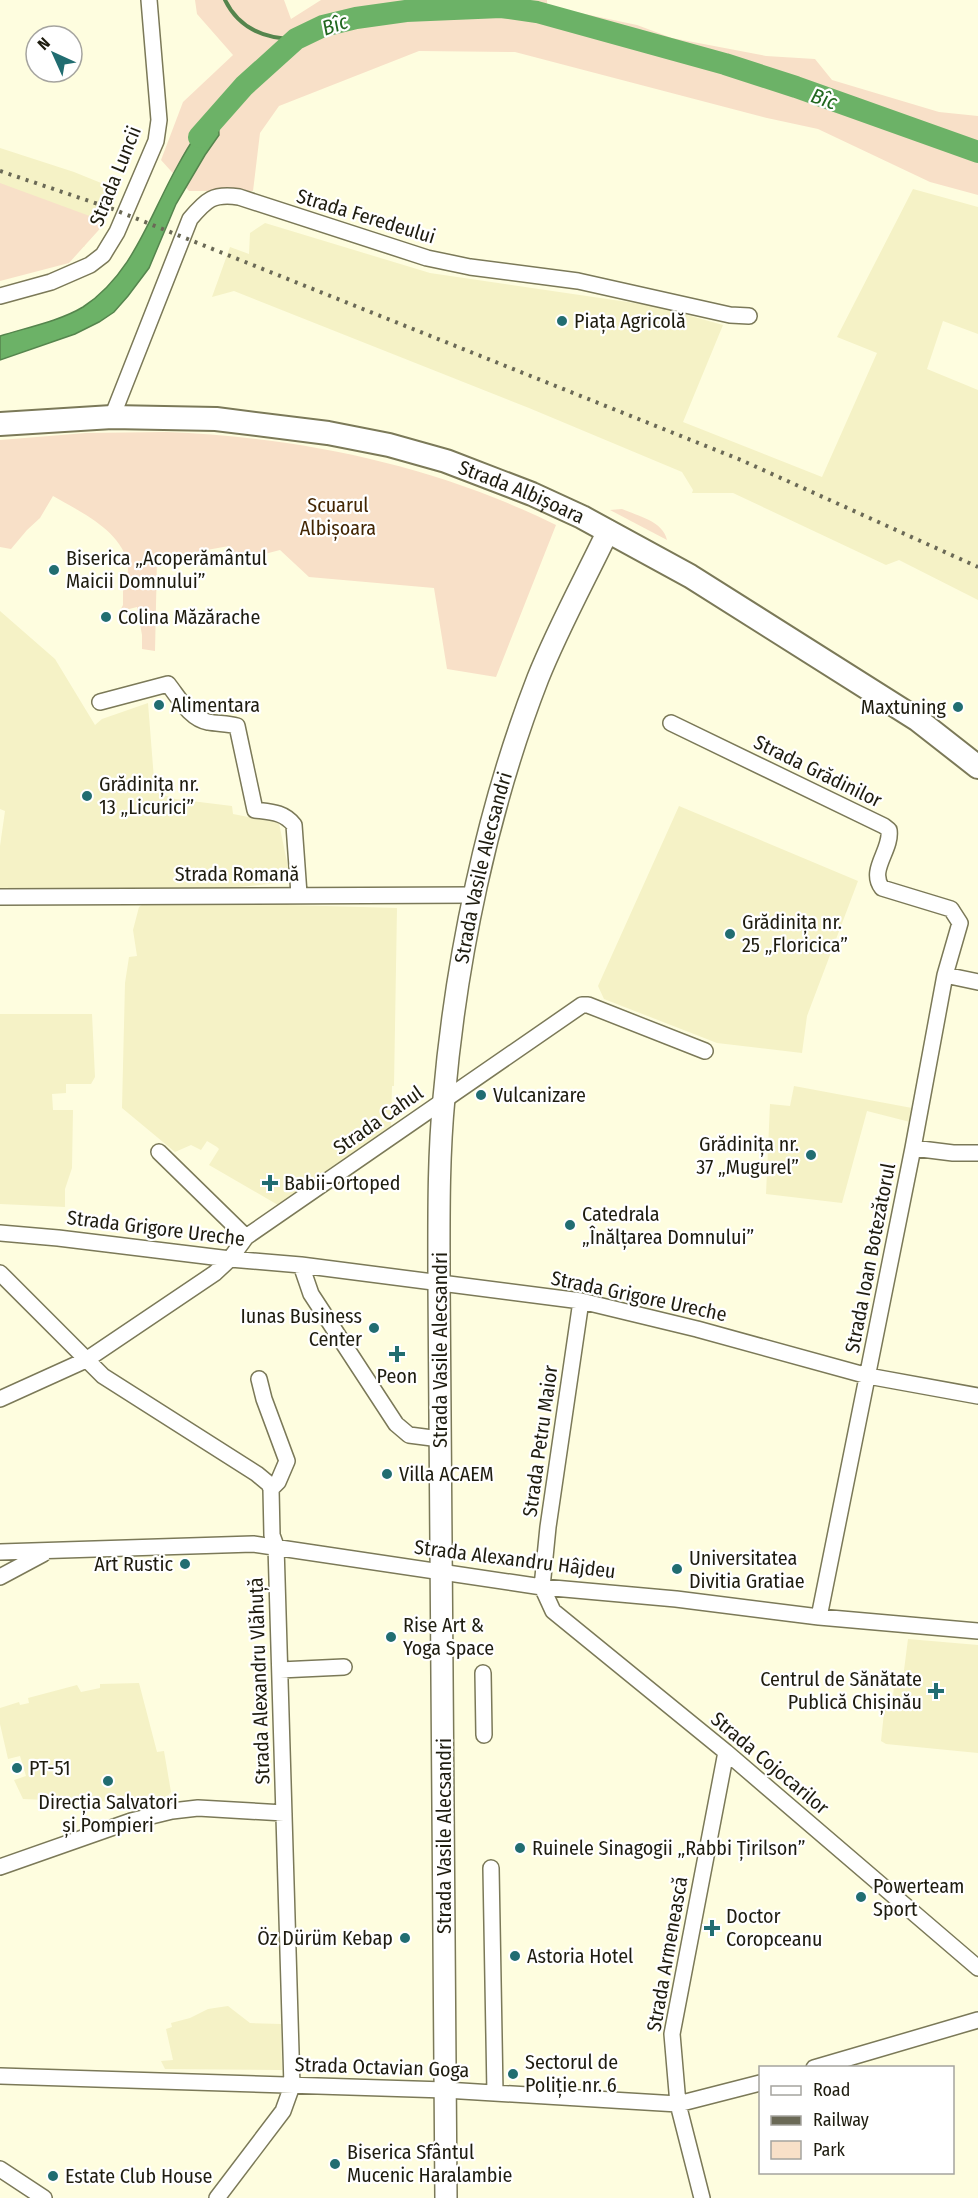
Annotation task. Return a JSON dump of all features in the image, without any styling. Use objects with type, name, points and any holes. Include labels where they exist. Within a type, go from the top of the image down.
[{"type":"main road","name":"Strada Albișoara","points":[[0,424],[112,417],[216,419],[328,433],[388,445],[446,461],[524,491],[609,531],[690,576],[918,720],[978,766]]},
{"type":"main road","name":"Strada Vasile Alecsandri","points":[[446,2198],[439,1284],[439,1184],[444,1100],[458,983],[475,895],[505,776],[531,697],[547,658],[609,531]]},
{"type":"street","name":"Strada Luncii","points":[[0,296],[51,282],[90,265],[103,255],[117,232],[145,169],[158,130],[149,0]]},
{"type":"street","name":"Strada Feredeului","points":[[112,417],[190,219],[202,204],[223,194],[239,197],[427,258],[470,267],[578,282],[730,315],[749,316]]},
{"type":"street","points":[[100,702],[168,684],[189,711],[200,719],[237,726],[255,810],[281,813],[294,825],[299,894]]},
{"type":"street","name":"Strada Grădinilor","points":[[671,723],[884,826],[889,830],[890,836],[877,873],[877,881],[882,888],[951,909]]},
{"type":"street","name":"Strada Romană","points":[[0,897],[475,895]]},
{"type":"street","name":"Strada Ioan Botezătorul","points":[[819,1617],[913,1148],[945,975],[960,923],[951,909]]},
{"type":"street","points":[[945,975],[978,982]]},
{"type":"street","name":"Strada Cahul","points":[[0,1399],[86,1360],[215,1273],[230,1259],[246,1237],[582,1005],[588,1005],[705,1051]]},
{"type":"street","points":[[913,1148],[953,1153],[978,1153]]},
{"type":"street","points":[[159,1152],[246,1237]]},
{"type":"street","name":"Strada Grigore Ureche","points":[[0,1233],[301,1265],[581,1301],[697,1329],[868,1377],[978,1396]]},
{"type":"street","points":[[301,1265],[311,1294],[396,1424],[409,1435],[440,1439]]},
{"type":"street","points":[[0,1273],[103,1376],[257,1474],[271,1489],[278,1482],[287,1461],[264,1399],[260,1379]]},
{"type":"street","name":"Strada Petru Maior","points":[[542,1587],[581,1301]]},
{"type":"street","name":"Strada Alexandru Vlăhuță","points":[[217,2198],[278,2119],[289,2099],[292,2086],[276,1546],[272,1535],[271,1489]]},
{"type":"street","name":"Strada Alexandru Hâjdeu","points":[[0,1552],[253,1544],[542,1587],[676,1599],[819,1617],[978,1631]]},
{"type":"street","name":"Strada Alexandru Hâjdeu","points":[[0,1577],[46,1552]]},
{"type":"street","name":"Strada Cojocarilor","points":[[542,1587],[553,1611],[726,1752],[978,1968]]},
{"type":"street","points":[[280,1670],[344,1667]]},
{"type":"street","points":[[483,1673],[484,1735]]},
{"type":"street","name":"Strada Armenească","points":[[702,2198],[678,2104],[672,2034],[726,1752]]},
{"type":"street","points":[[0,1867],[131,1821],[172,1811],[198,1808],[284,1813]]},
{"type":"street","points":[[491,1868],[495,2093]]},
{"type":"street","points":[[817,2066],[978,2020]]},
{"type":"street","name":"Strada Octavian Goga","points":[[0,2076],[445,2090],[678,2104],[759,2083]]},
{"type":"street","points":[[0,2169],[44,2198]]},
{"type":"shaded area","points":[[218,113],[219,135],[176,204],[149,268],[114,312],[75,334],[0,360],[0,336],[74,312],[100,294],[115,278],[138,243],[190,144],[199,131]]},
{"type":"shaded area","points":[[0,148],[74,172],[111,187],[84,247],[0,207]]},
{"type":"shaded area","points":[[913,189],[978,207],[978,334],[943,321],[927,369],[978,390],[978,600],[899,560],[886,565],[733,493],[692,493],[693,490],[682,472],[529,408],[234,291],[212,297],[230,247],[249,254],[250,233],[265,223],[430,273],[655,306],[723,325],[683,422],[822,477],[877,353],[837,337]]},
{"type":"shaded area","name":"Grădinița nr. 13 „Licurici”","points":[[0,611],[55,659],[95,725],[102,719],[148,703],[155,792],[175,799],[232,806],[233,814],[279,823],[290,877],[285,882],[231,888],[0,890],[0,846],[5,811],[0,809]]},
{"type":"shaded area","name":"Grădinița nr. 25 „Floricica”","points":[[679,806],[858,881],[807,1016],[802,1053],[717,1043],[604,999],[598,986]]},
{"type":"shaded area","points":[[284,900],[289,905],[397,908],[394,1086],[392,1086],[391,1127],[278,1205],[209,1165],[219,1149],[217,1147],[207,1141],[201,1150],[191,1145],[175,1152],[122,1108],[125,983],[129,957],[137,956],[133,930],[139,907],[143,904],[169,901],[173,904],[215,905],[220,901]]},
{"type":"shaded area","points":[[0,1014],[92,1014],[95,1077],[91,1084],[66,1084],[66,1093],[52,1094],[53,1110],[73,1110],[72,1168],[65,1189],[65,1207],[0,1204]]},
{"type":"shaded area","name":"Grădinița nr. 37 „Mugurel”","points":[[794,1086],[912,1108],[910,1122],[867,1111],[842,1203],[766,1194],[770,1104],[790,1106]]},
{"type":"shaded area","name":"Centrul de Sănătate Publică Chișinău","points":[[908,1639],[978,1645],[978,1753],[886,1744],[881,1741],[885,1703],[892,1704],[895,1678],[903,1678]]},
{"type":"shaded area","points":[[139,1683],[157,1752],[164,1751],[171,1792],[167,1797],[140,1801],[46,1802],[46,1800],[23,1799],[14,1780],[26,1776],[20,1756],[8,1759],[0,1724],[0,1708],[19,1702],[20,1705],[29,1703],[28,1698],[77,1685],[81,1692],[100,1688],[100,1684]]},
{"type":"shaded area","points":[[228,2006],[250,2023],[281,2024],[282,2070],[165,2069],[161,2061],[173,2060],[166,2029],[172,2027],[171,2023],[190,2018],[208,2009]]},
{"type":"green space","points":[[195,0],[284,0],[291,19],[321,0],[547,0],[547,6],[637,25],[672,38],[766,56],[815,59],[832,80],[939,112],[978,116],[978,195],[930,182],[818,129],[767,118],[515,52],[419,51],[279,106],[260,133],[253,191],[189,191],[161,160],[183,102],[233,55],[197,14]]},
{"type":"green space","points":[[0,183],[106,222],[69,263],[0,281]]},
{"type":"green space","name":"Scuarul Albișoara","points":[[166,432],[266,440],[366,458],[463,486],[556,525],[496,677],[447,669],[434,588],[309,577],[280,550],[233,562],[229,546],[157,559],[155,651],[142,649],[137,607],[125,610],[117,616],[123,605],[123,589],[127,589],[127,560],[115,539],[96,522],[53,496],[40,518],[11,549],[0,547],[0,440],[86,433]]},
{"type":"green space","points":[[622,509],[661,528],[667,540],[610,510]]},
{"type":"waterway","points":[[225,0],[238,18],[254,30],[274,37],[296,39]]},
{"type":"waterway","name":"Bîc","points":[[199,137],[244,86],[296,39],[323,26],[356,18],[406,11],[501,7],[537,12],[725,64],[978,152]]},
{"type":"railway","points":[[0,171],[110,208],[741,460],[978,567]]},
{"type":"place","name":"Piața Agricolă","points":[[562,321]]},
{"type":"place","name":"Biserica „Acoperământul Maicii Domnului”","points":[[54,570]]},
{"type":"place","name":"Colina Măzărache","points":[[106,617]]},
{"type":"place","name":"Alimentara","points":[[159,705]]},
{"type":"place","name":"Maxtuning","points":[[958,707]]},
{"type":"place","name":"Grădinița nr. 13 „Licurici”","points":[[87,796]]},
{"type":"place","name":"Grădinița nr. 25 „Floricica”","points":[[730,934]]},
{"type":"place","name":"Vulcanizare","points":[[481,1095]]},
{"type":"place","name":"Grădinița nr. 37 „Mugurel”","points":[[811,1155]]},
{"type":"place","name":"Babii-Ortoped","points":[[270,1183]]},
{"type":"place","name":"Catedrala „Înălțarea Domnului”","points":[[570,1225]]},
{"type":"place","name":"Iunas Business Center","points":[[374,1328]]},
{"type":"place","name":"Peon","points":[[397,1354]]},
{"type":"place","name":"Villa ACAEM","points":[[387,1474]]},
{"type":"place","name":"Art Rustic","points":[[185,1564]]},
{"type":"place","name":"Universitatea Divitia Gratiae","points":[[677,1569]]},
{"type":"place","name":"Rise Art & Yoga Space","points":[[391,1637]]},
{"type":"place","name":"Centrul de Sănătate Publică Chișinău","points":[[936,1691]]},
{"type":"place","name":"PT-51","points":[[17,1768]]},
{"type":"place","name":"Direcția Salvatori și Pompieri","points":[[108,1781]]},
{"type":"place","name":"Ruinele Sinagogii „Rabbi Țirilson”","points":[[520,1848]]},
{"type":"place","name":"Powerteam Sport","points":[[861,1897]]},
{"type":"place","name":"Doctor Coropceanu","points":[[712,1928]]},
{"type":"place","name":"Öz Dürüm Kebap","points":[[405,1938]]},
{"type":"place","name":"Astoria Hotel","points":[[515,1956]]},
{"type":"place","name":"Sectorul de Poliție nr. 6","points":[[513,2074]]},
{"type":"place","name":"Biserica Sfântul Mucenic Haralambie","points":[[335,2164]]},
{"type":"place","name":"Estate Club House","points":[[53,2176]]}]
